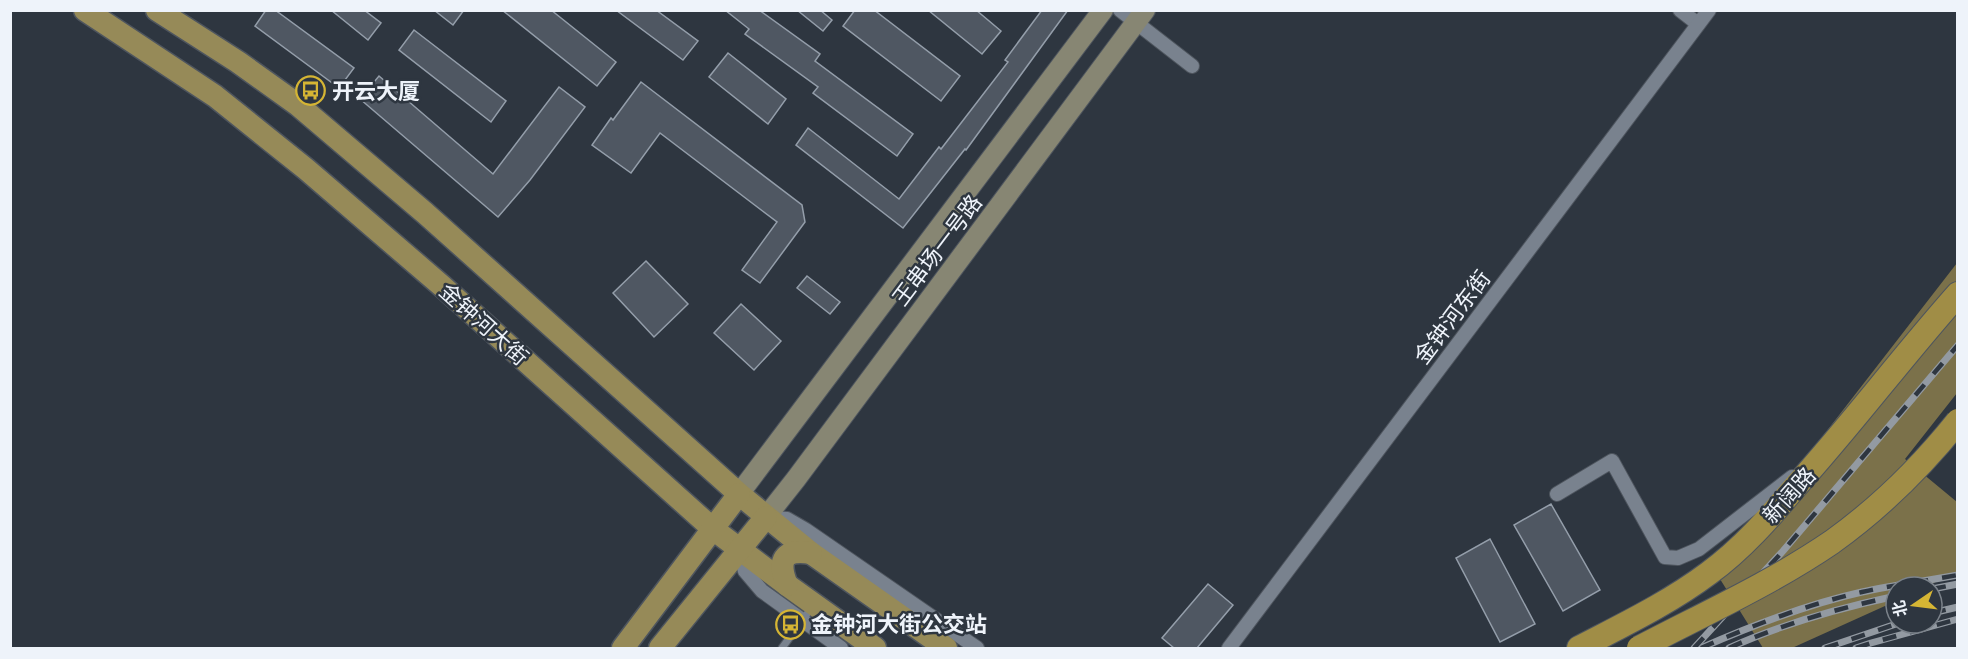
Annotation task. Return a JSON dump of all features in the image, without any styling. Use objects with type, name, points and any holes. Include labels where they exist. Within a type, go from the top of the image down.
[{"type":"highway","name":"新阔路","points":[[1579,648],[1683,592],[1711,572],[1764,523],[1832,447],[1919,338],[1958,294]]},
{"type":"highway","points":[[1639,648],[1770,579],[1833,540],[1908,476],[1958,421]]},
{"type":"main road","name":"金钟河大街","points":[[85,10],[215,96],[306,168],[442,286],[713,529],[787,585],[808,613],[875,648]]},
{"type":"main road","name":"金钟河大街","points":[[157,10],[238,62],[306,112],[434,221],[766,517],[811,553],[946,648]]},
{"type":"main road","name":"王串场一号路","points":[[739,494],[1103,10]]},
{"type":"main road","name":"王串场一号路","points":[[766,517],[796,480],[1140,17]]},
{"type":"main road","points":[[623,648],[739,494]]},
{"type":"main road","points":[[660,648],[766,517]]},
{"type":"main road","points":[[787,585],[782,570],[783,560],[795,552],[811,553]]},
{"type":"street","points":[[1120,10],[1140,17],[1192,66]]},
{"type":"street","points":[[1680,10],[1698,24]]},
{"type":"street","name":"金钟河东街","points":[[1228,648],[1709,10]]},
{"type":"street","points":[[1557,494],[1612,462],[1665,557],[1678,558],[1699,549],[1832,447]]},
{"type":"street","points":[[766,517],[787,519],[806,530],[977,648]]},
{"type":"street","points":[[739,550],[746,571],[762,591],[808,613],[841,648]]},
{"type":"lane","points":[[782,648],[808,613]]},
{"type":"shaded area","points":[[1957,263],[1957,393],[1905,459],[1957,502],[1957,572],[1944,578],[1944,575],[1884,575],[1884,606],[1792,648],[1763,648],[1720,579],[1826,432]]},
{"type":"building","points":[[266,10],[275,10],[354,68],[339,88],[255,26]]},
{"type":"building","points":[[331,10],[364,10],[381,23],[368,40]]},
{"type":"building","points":[[434,10],[464,10],[453,25]]},
{"type":"building","points":[[502,10],[551,10],[616,62],[597,86]]},
{"type":"building","points":[[616,10],[656,10],[698,41],[683,60]]},
{"type":"building","points":[[725,10],[759,10],[820,54],[815,61],[913,134],[897,156],[813,93],[818,87],[745,34],[749,29]]},
{"type":"building","points":[[797,10],[820,10],[832,20],[823,31]]},
{"type":"building","points":[[855,10],[874,10],[960,76],[941,101],[843,26]]},
{"type":"building","points":[[928,10],[976,10],[1001,31],[982,54]]},
{"type":"building","points":[[1042,10],[1068,10],[966,150],[903,228],[796,145],[808,128],[899,199],[1008,62],[1005,60]]},
{"type":"building","points":[[414,30],[506,101],[491,122],[399,50]]},
{"type":"building","points":[[728,53],[786,99],[768,124],[709,77]]},
{"type":"building","points":[[379,76],[493,174],[559,87],[585,107],[530,180],[498,217],[360,99]]},
{"type":"building","points":[[641,82],[802,205],[805,222],[760,283],[742,270],[777,222],[660,133],[631,173],[592,145]]},
{"type":"building","points":[[646,261],[688,304],[654,337],[613,293]]},
{"type":"building","points":[[807,276],[840,302],[830,314],[797,288]]},
{"type":"building","points":[[741,304],[781,341],[754,370],[714,333]]},
{"type":"building","points":[[1551,504],[1600,590],[1563,611],[1514,525]]},
{"type":"building","points":[[1490,539],[1535,624],[1500,642],[1456,558]]},
{"type":"building","points":[[1208,584],[1233,605],[1197,648],[1174,648],[1162,638]]},
{"type":"railway","points":[[1694,648],[1783,551],[1958,345]]},
{"type":"railway","points":[[1701,648],[1801,609],[1842,597],[1958,575]]},
{"type":"railway","points":[[1944,587],[1958,584]]},
{"type":"railway","points":[[1729,648],[1769,631],[1884,599]]},
{"type":"railway","points":[[1944,610],[1958,607]]},
{"type":"railway","points":[[1856,648],[1958,619]]},
{"type":"railway","points":[[1825,648],[1884,628]]},
{"type":"place","name":"开云大厦","points":[[311,91]]},
{"type":"place","name":"金钟河大街公交站","points":[[790,624]]}]
